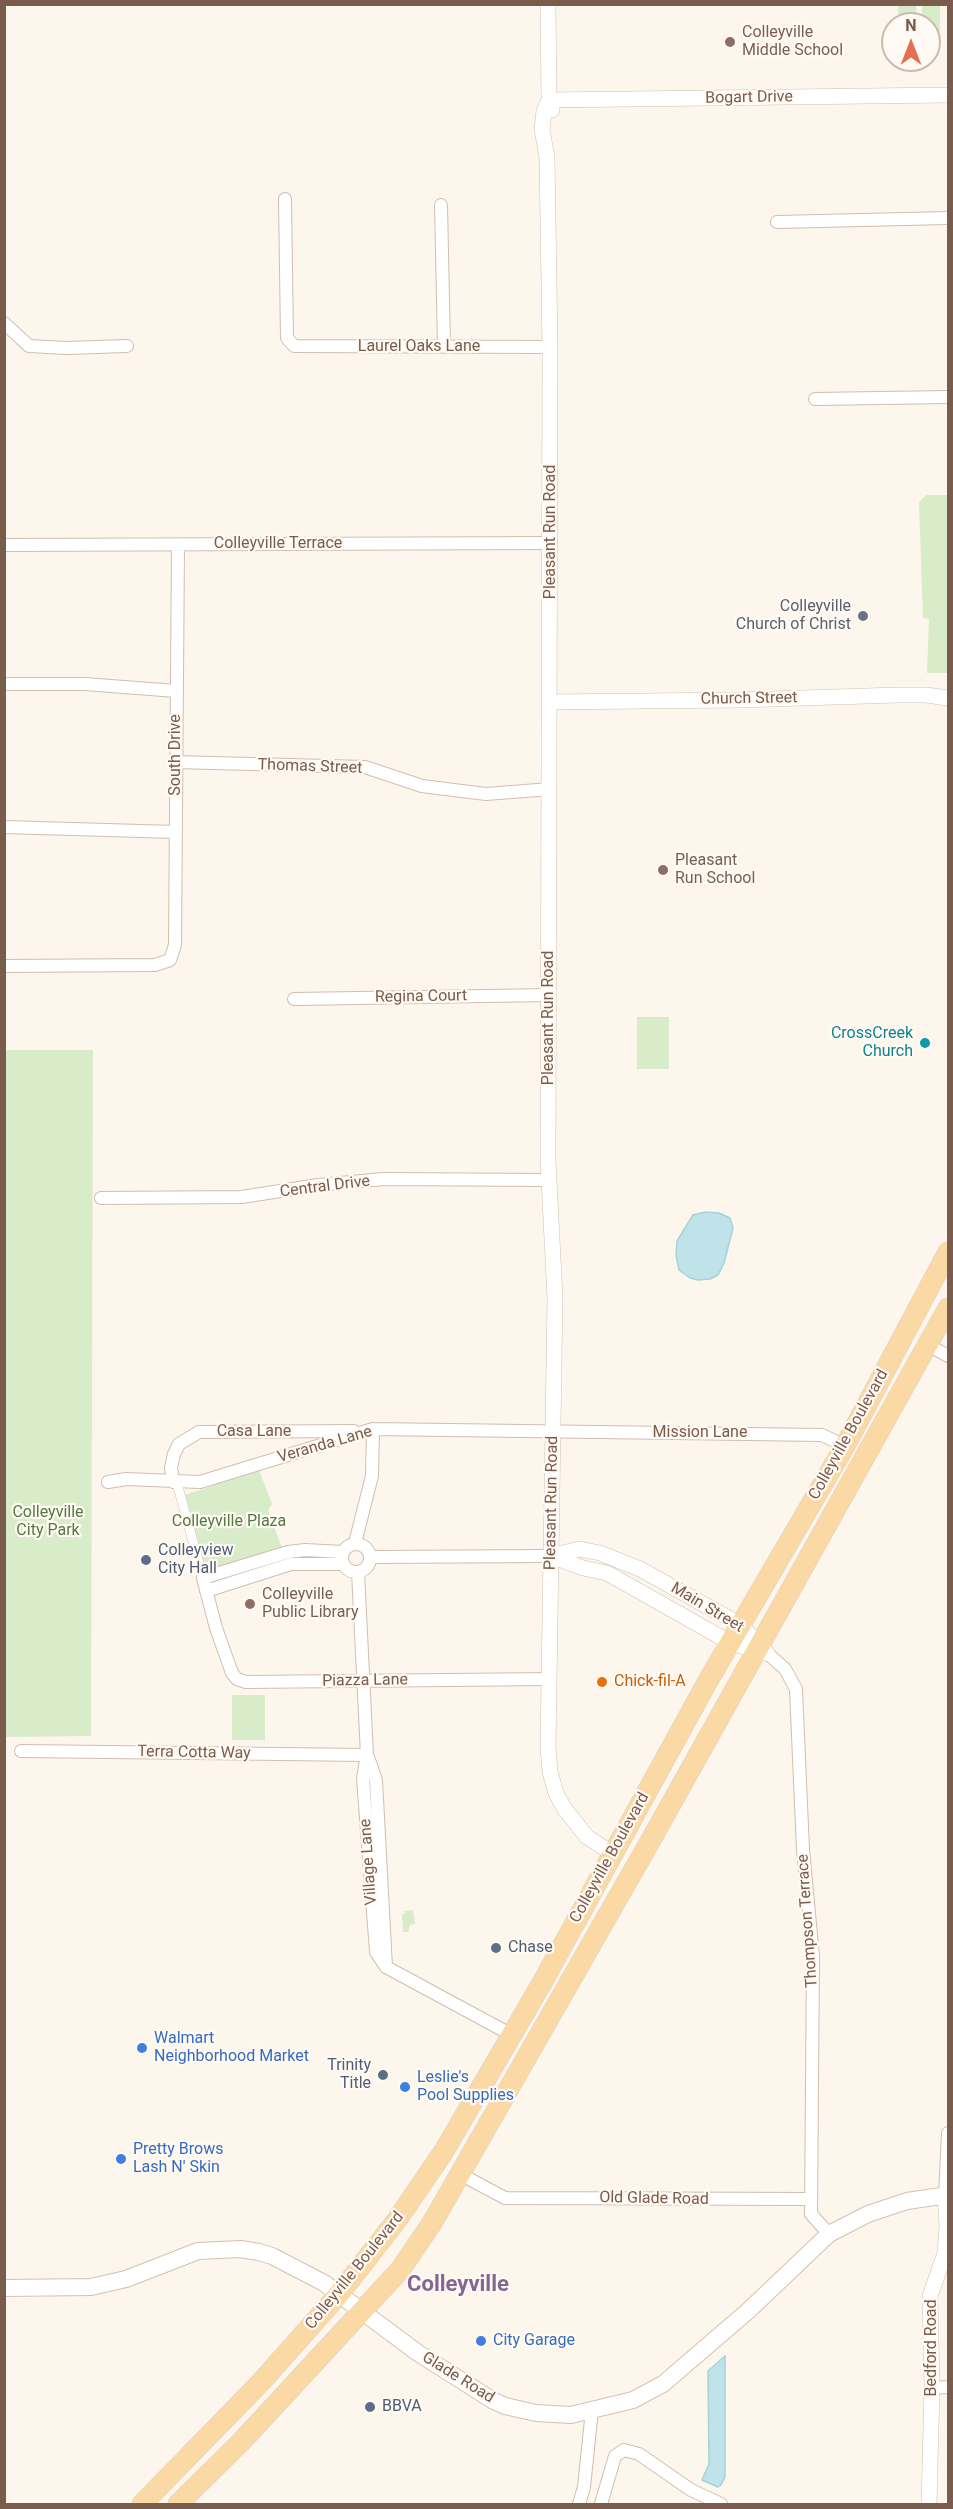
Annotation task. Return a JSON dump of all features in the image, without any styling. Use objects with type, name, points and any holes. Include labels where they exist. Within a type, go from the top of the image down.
[{"type":"main road","name":"Colleyville Boulevard","points":[[144,2504],[262,2381],[339,2294],[398,2220],[444,2151],[512,2035],[741,1625],[845,1446],[948,1252]]},
{"type":"main road","name":"Colleyville Boulevard","points":[[178,2505],[241,2442],[411,2255],[460,2174],[760,1649],[948,1308]]},
{"type":"main road","points":[[908,1327],[928,1345]]},
{"type":"main road","points":[[845,1446],[864,1459]]},
{"type":"main road","name":"Glade Road","points":[[4,2288],[91,2287],[126,2279],[198,2251],[240,2249],[272,2256],[309,2274],[434,2364],[505,2406],[536,2413],[571,2415],[633,2400],[663,2384],[748,2311],[829,2234],[868,2214],[907,2201],[947,2195]]},
{"type":"street","name":"Pleasant Run Road","points":[[548,4],[549,100],[552,112],[552,130],[547,158],[551,543],[549,1180],[555,1298],[549,1751],[550,1772],[556,1793],[574,1823],[587,1837],[612,1853]]},
{"type":"street","name":"Bogart Drive","points":[[549,100],[948,95]]},
{"type":"street","name":"Laurel Oaks Lane","points":[[285,199],[287,338],[289,343],[304,348],[550,347]]},
{"type":"street","points":[[441,205],[444,347]]},
{"type":"street","points":[[777,222],[948,218]]},
{"type":"street","points":[[4,323],[29,346],[66,348],[126,346]]},
{"type":"street","points":[[815,399],[948,397]]},
{"type":"street","name":"Colleyville Terrace","points":[[4,545],[551,543]]},
{"type":"street","name":"South Drive","points":[[4,966],[155,965],[170,960],[175,945],[178,545]]},
{"type":"street","points":[[4,684],[85,684],[176,691]]},
{"type":"street","name":"Church Street","points":[[549,702],[908,695],[948,698]]},
{"type":"street","name":"Thomas Street","points":[[176,762],[364,767],[423,786],[486,794],[550,789]]},
{"type":"street","points":[[4,827],[175,832]]},
{"type":"street","name":"Regina Court","points":[[294,999],[549,995]]},
{"type":"street","name":"Central Drive","points":[[101,1198],[242,1197],[318,1185],[384,1179],[549,1180]]},
{"type":"street","points":[[928,1345],[948,1356]]},
{"type":"street","points":[[175,1482],[206,1591],[291,1564],[343,1558],[355,1543],[372,1476],[373,1429]]},
{"type":"street","name":"Veranda Lane","points":[[108,1482],[126,1479],[200,1482],[373,1429],[553,1433]]},
{"type":"street","name":"Casa Lane","points":[[175,1482],[171,1468],[178,1444],[200,1432],[331,1432],[373,1429]]},
{"type":"street","name":"Mission Lane","points":[[553,1433],[822,1435],[845,1446]]},
{"type":"street","points":[[203,1578],[288,1552],[305,1550],[343,1558],[352,1572],[358,1572],[368,1567],[371,1557],[368,1548],[355,1543]]},
{"type":"street","name":"Main Street","points":[[371,1557],[551,1556],[579,1549],[600,1553],[640,1569],[741,1625],[760,1649]]},
{"type":"street","name":"Main Street","points":[[551,1556],[583,1568],[607,1573],[731,1643],[760,1649]]},
{"type":"street","name":"Village Lane","points":[[358,1572],[367,1755],[363,1778],[376,1952],[386,1967],[512,2035]]},
{"type":"street","name":"Piazza Lane","points":[[206,1591],[232,1673],[237,1679],[246,1682],[549,1679]]},
{"type":"street","name":"Thompson Terrace","points":[[760,1649],[783,1666],[796,1689],[803,1850],[813,1956],[811,2199]]},
{"type":"street","name":"Terra Cotta Way","points":[[21,1751],[367,1755]]},
{"type":"street","points":[[947,2195],[948,2133]]},
{"type":"street","name":"Old Glade Road","points":[[460,2174],[506,2198],[811,2199]]},
{"type":"street","name":"Bedford Road","points":[[929,2505],[932,2388],[930,2296],[945,2253],[947,2195]]},
{"type":"street","points":[[811,2199],[811,2214],[829,2234]]},
{"type":"street","points":[[932,2388],[948,2387]]},
{"type":"street","points":[[579,2505],[585,2487],[592,2410]]},
{"type":"street","points":[[601,2505],[615,2456],[624,2450],[639,2454],[691,2490],[722,2505]]},
{"type":"green space","points":[[898,5],[916,5],[916,12],[898,12]]},
{"type":"green space","points":[[922,5],[940,5],[940,12],[922,12]]},
{"type":"green space","points":[[926,495],[948,495],[948,673],[927,673],[929,619],[923,618],[919,502]]},
{"type":"green space","points":[[637,1017],[669,1017],[669,1069],[637,1069]]},
{"type":"green space","name":"Colleyville City Park","points":[[5,1050],[93,1050],[91,1736],[5,1737]]},
{"type":"green space","name":"Colleyville Plaza","points":[[259,1470],[272,1504],[268,1510],[282,1548],[201,1572],[179,1497]]},
{"type":"green space","points":[[232,1695],[265,1695],[265,1740],[232,1740]]},
{"type":"green space","points":[[413,1910],[415,1924],[410,1925],[408,1932],[403,1932],[402,1914],[405,1914],[404,1911]]},
{"type":"water","points":[[705,1212],[719,1213],[730,1218],[733,1228],[724,1263],[718,1275],[710,1279],[698,1280],[690,1278],[679,1270],[676,1255],[677,1241],[693,1215]]},
{"type":"water","points":[[725,2356],[725,2477],[718,2487],[702,2480],[709,2464],[708,2371]]},
{"type":"place","name":"Colleyville Middle School","points":[[730,42]]},
{"type":"place","name":"Colleyville Church of Christ","points":[[863,616]]},
{"type":"place","name":"Pleasant Run School","points":[[663,870]]},
{"type":"place","name":"CrossCreek Church","points":[[925,1043]]},
{"type":"place","name":"Colleyview City Hall","points":[[146,1560]]},
{"type":"place","name":"Colleyville Public Library","points":[[250,1604]]},
{"type":"place","name":"Chick-fil-A","points":[[602,1682]]},
{"type":"place","name":"Chase","points":[[496,1948]]},
{"type":"place","name":"Walmart Neighborhood Market","points":[[142,2048]]},
{"type":"place","name":"Trinity Title","points":[[383,2075]]},
{"type":"place","name":"Leslie's Pool Supplies","points":[[405,2087]]},
{"type":"place","name":"Pretty Brows Lash N' Skin","points":[[121,2159]]},
{"type":"place","name":"City Garage","points":[[481,2341]]},
{"type":"place","name":"BBVA","points":[[370,2407]]},
{"type":"district","name":"Colleyville","points":[[458,2285]]}]
